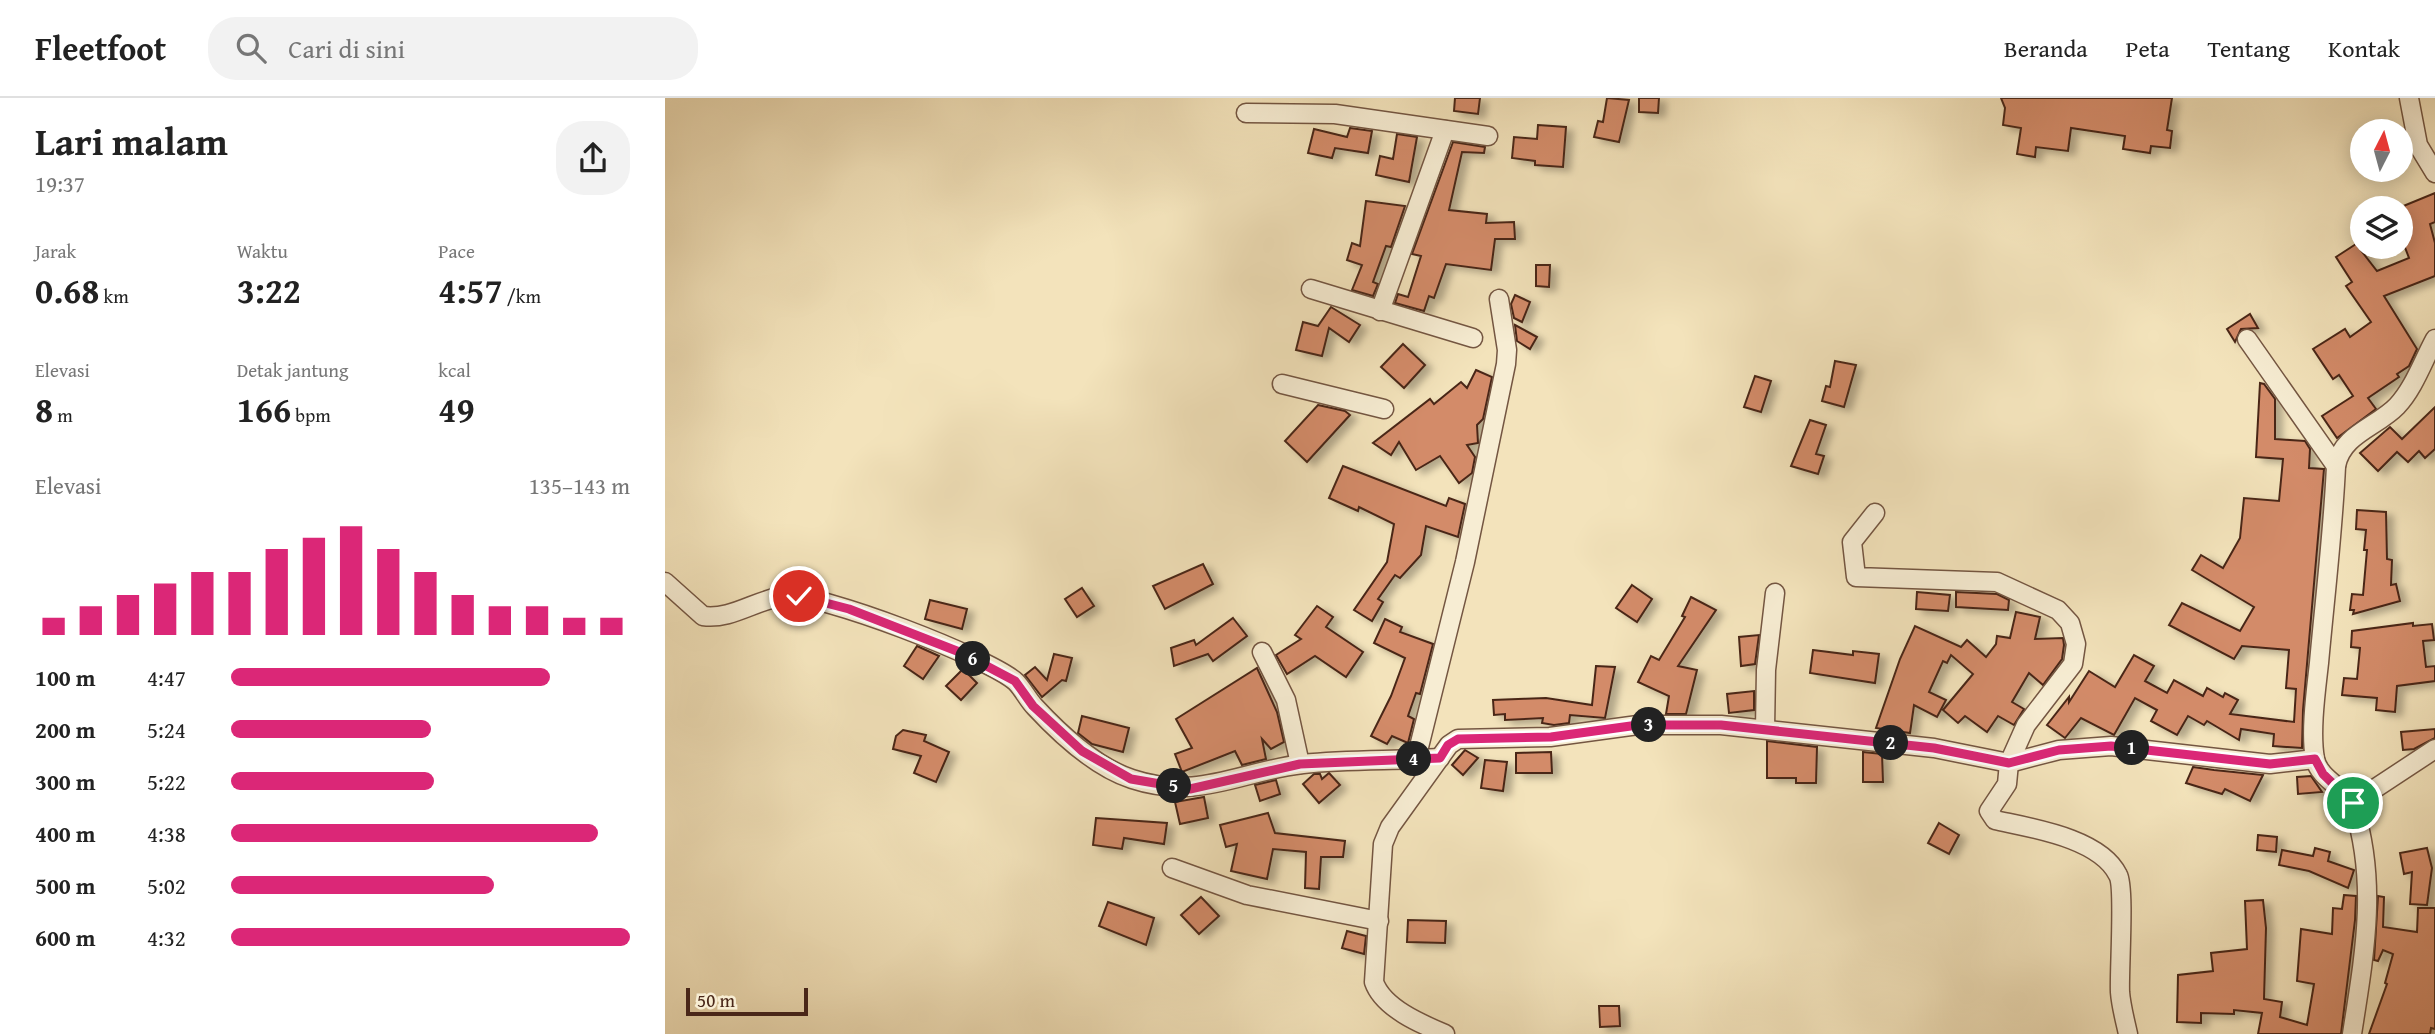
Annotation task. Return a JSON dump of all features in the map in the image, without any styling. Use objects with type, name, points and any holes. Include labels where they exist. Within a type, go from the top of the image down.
[{"type":"street","points":[[2409,98],[2418,145],[2435,173]]},
{"type":"street","points":[[1246,113],[1335,114],[1488,136]]},
{"type":"street","points":[[1380,311],[1445,130]]},
{"type":"street","points":[[1311,289],[1473,338]]},
{"type":"street","points":[[1416,759],[1465,562],[1506,364],[1507,350],[1499,299]]},
{"type":"street","points":[[2247,339],[2336,466]]},
{"type":"street","points":[[2352,1034],[2364,956],[2369,877],[2365,846],[2353,803],[2323,774],[2315,759],[2316,701],[2336,466],[2338,457],[2349,442],[2395,408],[2407,393],[2435,339]]},
{"type":"street","points":[[1282,384],[1384,409]]},
{"type":"street","points":[[1875,513],[1852,542],[1856,577],[1997,582],[2058,610],[2070,623],[2076,644],[2073,664],[2026,724],[2009,763],[2007,784],[1989,811],[1995,820],[2049,831],[2077,843],[2105,859],[2120,876],[2120,994],[2128,1034]]},
{"type":"street","points":[[665,582],[703,616],[719,616],[783,596],[799,596],[849,609],[962,653],[1015,681],[1033,706],[1082,751],[1131,779],[1190,789],[1300,764],[1440,758]]},
{"type":"street","points":[[1765,729],[1766,670],[1775,593]]},
{"type":"street","points":[[1262,652],[1286,700],[1300,764]]},
{"type":"street","points":[[1445,1034],[1417,1023],[1377,989],[1374,982],[1383,844],[1390,827],[1448,745],[1458,739],[1551,737],[1638,725],[1721,725],[1934,748],[2009,763],[2059,750],[2111,746],[2270,764],[2315,759]]},
{"type":"street","points":[[2353,803],[2435,749]]},
{"type":"street","points":[[1173,868],[1247,895],[1379,921]]},
{"type":"building","points":[[1455,98],[1480,98],[1478,114],[1454,111]]},
{"type":"building","points":[[1607,98],[1629,100],[1619,142],[1594,137],[1598,121],[1603,122]]},
{"type":"building","points":[[1639,98],[1659,98],[1658,113],[1639,112]]},
{"type":"building","points":[[2001,98],[2172,98],[2167,130],[2172,131],[2170,148],[2151,146],[2150,153],[2123,149],[2125,136],[2071,128],[2068,151],[2036,147],[2035,157],[2017,154],[2021,128],[2003,125],[2005,108]]},
{"type":"building","points":[[1538,125],[1566,127],[1563,167],[1535,165],[1535,161],[1512,158],[1514,137],[1537,139]]},
{"type":"building","points":[[1350,128],[1372,131],[1368,153],[1335,148],[1332,158],[1308,153],[1314,129],[1347,137]]},
{"type":"building","points":[[1397,134],[1417,137],[1409,182],[1376,175],[1380,156],[1393,159]]},
{"type":"building","points":[[1453,142],[1485,147],[1484,153],[1462,152],[1449,210],[1487,214],[1486,223],[1514,222],[1515,239],[1495,239],[1491,270],[1446,264],[1434,298],[1429,296],[1424,311],[1395,303],[1398,294],[1408,297],[1421,256],[1412,254]]},
{"type":"building","points":[[2435,193],[2435,222],[2430,224],[2435,243],[2435,276],[2384,296],[2417,349],[2409,366],[2397,374],[2399,377],[2368,398],[2376,409],[2337,438],[2322,416],[2353,396],[2339,375],[2333,379],[2313,349],[2345,329],[2350,337],[2371,322],[2346,286],[2352,282],[2336,257],[2350,248],[2350,259],[2368,259],[2377,271],[2413,259],[2413,202]]},
{"type":"building","points":[[1366,201],[1405,206],[1391,247],[1386,246],[1373,282],[1378,284],[1373,296],[1352,290],[1362,265],[1347,260],[1352,243],[1360,246]]},
{"type":"building","points":[[1536,265],[1550,265],[1549,287],[1536,286]]},
{"type":"building","points":[[1515,295],[1530,302],[1522,322],[1514,318],[1511,304]]},
{"type":"building","points":[[1331,307],[1360,325],[1349,342],[1329,328],[1322,356],[1296,350],[1303,322],[1318,326]]},
{"type":"building","points":[[2250,314],[2258,328],[2241,329],[2235,342],[2227,329]]},
{"type":"building","points":[[1515,325],[1537,337],[1530,349],[1517,341]]},
{"type":"building","points":[[1403,344],[1425,365],[1404,388],[1381,367]]},
{"type":"building","points":[[1835,361],[1856,365],[1844,407],[1822,401],[1826,386],[1830,387]]},
{"type":"building","points":[[1476,370],[1492,377],[1483,419],[1477,425],[1478,443],[1467,445],[1475,457],[1472,473],[1459,483],[1440,456],[1416,470],[1399,442],[1391,455],[1373,443],[1430,399],[1434,404],[1461,382],[1467,388]]},
{"type":"building","points":[[1755,376],[1771,381],[1761,412],[1744,407]]},
{"type":"building","points":[[2260,383],[2264,384],[2275,399],[2275,439],[2305,441],[2310,449],[2309,468],[2324,469],[2302,748],[2273,746],[2274,734],[2241,729],[2239,740],[2207,721],[2204,725],[2188,716],[2177,735],[2151,721],[2157,710],[2135,698],[2114,735],[2081,718],[2065,738],[2047,725],[2069,697],[2069,702],[2089,671],[2115,687],[2134,655],[2154,666],[2145,681],[2167,693],[2174,680],[2203,696],[2207,688],[2223,697],[2225,693],[2238,700],[2230,714],[2294,722],[2296,689],[2286,688],[2289,650],[2242,646],[2234,659],[2169,625],[2182,603],[2240,631],[2254,607],[2192,570],[2201,555],[2223,568],[2240,538],[2244,498],[2279,501],[2283,459],[2256,457]]},
{"type":"building","points":[[1318,405],[1345,411],[1350,415],[1307,462],[1285,441]]},
{"type":"building","points":[[2435,407],[2435,449],[2425,458],[2419,451],[2408,462],[2397,452],[2378,471],[2360,453],[2390,427],[2402,439]]},
{"type":"building","points":[[1810,420],[1826,425],[1816,454],[1824,456],[1818,474],[1791,466]]},
{"type":"building","points":[[1343,466],[1446,506],[1449,498],[1465,504],[1458,537],[1426,526],[1421,555],[1400,578],[1395,575],[1378,599],[1383,602],[1372,621],[1354,610],[1387,562],[1394,524],[1359,507],[1358,511],[1329,498]]},
{"type":"building","points":[[2357,510],[2386,512],[2387,559],[2392,560],[2391,585],[2396,584],[2400,601],[2353,614],[2354,610],[2350,610],[2352,594],[2363,595],[2367,550],[2364,550],[2366,530],[2356,529]]},
{"type":"building","points":[[1203,564],[1213,584],[1165,609],[1153,586]]},
{"type":"building","points":[[1632,585],[1652,599],[1637,622],[1616,608]]},
{"type":"building","points":[[1082,588],[1094,606],[1077,617],[1065,599]]},
{"type":"building","points":[[1917,592],[1950,595],[1948,611],[1916,609]]},
{"type":"building","points":[[1956,592],[1997,594],[2009,600],[2008,610],[1956,607]]},
{"type":"building","points":[[1691,597],[1716,610],[1678,666],[1697,670],[1686,714],[1666,714],[1669,696],[1638,682],[1651,656],[1659,660],[1685,617],[1682,616]]},
{"type":"building","points":[[930,600],[967,609],[962,629],[925,619]]},
{"type":"building","points":[[1317,606],[1333,617],[1326,627],[1363,652],[1346,677],[1315,656],[1287,674],[1276,655],[1301,639],[1295,635]]},
{"type":"building","points":[[2016,612],[2040,617],[2035,639],[2063,638],[2064,645],[2062,659],[2043,685],[2029,673],[2012,702],[2024,709],[2014,725],[1998,716],[1987,732],[1965,716],[1958,723],[1943,710],[1973,674],[1951,655],[1947,663],[1943,661],[1929,692],[1946,700],[1937,717],[1914,705],[1910,733],[1876,728],[1900,659],[1915,626],[1961,647],[1967,640],[1986,657],[1996,644],[1997,636],[2010,638]]},
{"type":"building","points":[[1233,618],[1247,636],[1213,661],[1208,654],[1174,666],[1171,648],[1194,640],[1196,645]]},
{"type":"building","points":[[1385,619],[1402,627],[1400,632],[1433,644],[1420,694],[1416,693],[1408,716],[1414,719],[1408,743],[1392,736],[1387,744],[1371,736],[1391,696],[1405,658],[1374,643]]},
{"type":"building","points":[[2413,623],[2413,626],[2432,624],[2434,640],[2423,641],[2426,667],[2435,666],[2435,681],[2397,686],[2395,712],[2376,710],[2377,698],[2342,695],[2344,678],[2357,679],[2360,648],[2351,647],[2352,631]]},
{"type":"building","points":[[1759,635],[1755,664],[1741,666],[1739,637]]},
{"type":"building","points":[[917,646],[939,656],[923,679],[904,666]]},
{"type":"building","points":[[1813,650],[1853,655],[1853,651],[1879,654],[1875,683],[1810,673]]},
{"type":"building","points":[[1054,654],[1072,658],[1066,681],[1062,680],[1042,697],[1025,675],[1035,667],[1047,680]]},
{"type":"building","points":[[1596,666],[1615,667],[1605,718],[1570,715],[1569,723],[1554,725],[1542,723],[1543,718],[1505,720],[1505,714],[1494,715],[1493,700],[1546,698],[1592,705]]},
{"type":"building","points":[[1257,668],[1277,712],[1284,742],[1271,749],[1262,739],[1266,759],[1242,765],[1235,751],[1182,772],[1175,754],[1192,748],[1176,719]]},
{"type":"building","points":[[963,669],[977,683],[961,700],[946,686]]},
{"type":"building","points":[[1754,691],[1754,710],[1729,713],[1727,694]]},
{"type":"building","points":[[1082,716],[1129,728],[1123,752],[1092,744],[1078,733]]},
{"type":"building","points":[[2435,729],[2435,738],[2414,749],[2403,750],[2401,732]]},
{"type":"building","points":[[903,730],[926,735],[924,741],[949,752],[936,782],[914,773],[921,756],[893,749],[896,736]]},
{"type":"building","points":[[1767,741],[1817,747],[1816,783],[1796,783],[1796,778],[1767,778]]},
{"type":"building","points":[[1465,750],[1478,758],[1463,775],[1452,765]]},
{"type":"building","points":[[1551,752],[1552,773],[1516,773],[1516,753]]},
{"type":"building","points":[[1863,752],[1882,754],[1883,782],[1863,782]]},
{"type":"building","points":[[1485,760],[1507,762],[1503,791],[1481,788]]},
{"type":"building","points":[[2193,767],[2263,775],[2250,801],[2225,789],[2222,794],[2186,783]]},
{"type":"building","points":[[1329,773],[1340,785],[1319,803],[1303,784],[1314,774],[1320,774],[1322,779]]},
{"type":"building","points":[[2311,776],[2322,792],[2298,794],[2297,777]]},
{"type":"building","points":[[1276,780],[1280,794],[1260,801],[1255,785]]},
{"type":"building","points":[[1204,797],[1208,818],[1180,824],[1175,802]]},
{"type":"building","points":[[1268,813],[1275,833],[1345,841],[1343,857],[1321,857],[1319,889],[1305,888],[1306,852],[1273,849],[1267,879],[1231,871],[1237,844],[1226,847],[1220,825]]},
{"type":"building","points":[[1096,818],[1167,823],[1164,844],[1124,838],[1122,849],[1093,845]]},
{"type":"building","points":[[1939,823],[1959,835],[1949,854],[1928,843]]},
{"type":"building","points":[[2258,835],[2277,837],[2276,852],[2257,850]]},
{"type":"building","points":[[2315,848],[2330,852],[2328,861],[2354,870],[2348,888],[2309,871],[2279,865],[2282,850],[2313,856]]},
{"type":"building","points":[[2427,848],[2432,868],[2427,905],[2410,904],[2412,872],[2404,874],[2400,853]]},
{"type":"building","points":[[2344,895],[2356,896],[2341,1034],[2258,1034],[2262,1013],[2234,1010],[2234,1014],[2201,1013],[2201,1023],[2177,1022],[2178,975],[2213,971],[2211,953],[2247,949],[2245,901],[2263,900],[2266,928],[2264,999],[2282,1002],[2280,1017],[2307,1025],[2314,984],[2297,981],[2301,929],[2332,934],[2333,908],[2342,909]]},
{"type":"building","points":[[2378,896],[2384,897],[2383,927],[2417,932],[2418,908],[2435,908],[2435,1029],[2431,1028],[2430,1034],[2369,1034],[2387,984],[2385,983],[2393,954],[2383,950],[2378,961],[2374,960]]},
{"type":"building","points":[[1201,897],[1219,916],[1199,934],[1181,915]]},
{"type":"building","points":[[1108,902],[1154,918],[1146,945],[1099,926]]},
{"type":"building","points":[[1408,920],[1446,921],[1445,943],[1407,942]]},
{"type":"building","points":[[1347,931],[1366,936],[1364,954],[1342,948]]},
{"type":"building","points":[[1599,1006],[1619,1006],[1620,1026],[1600,1027]]},
{"type":"route","points":[[799,596],[849,609],[962,653],[1015,681],[1033,706],[1082,751],[1131,779],[1190,789],[1300,764],[1440,758],[1448,745],[1458,739],[1551,737],[1638,725],[1721,725],[1934,748],[2009,763],[2059,750],[2111,746],[2270,764],[2315,759],[2323,774],[2353,803]]}]
